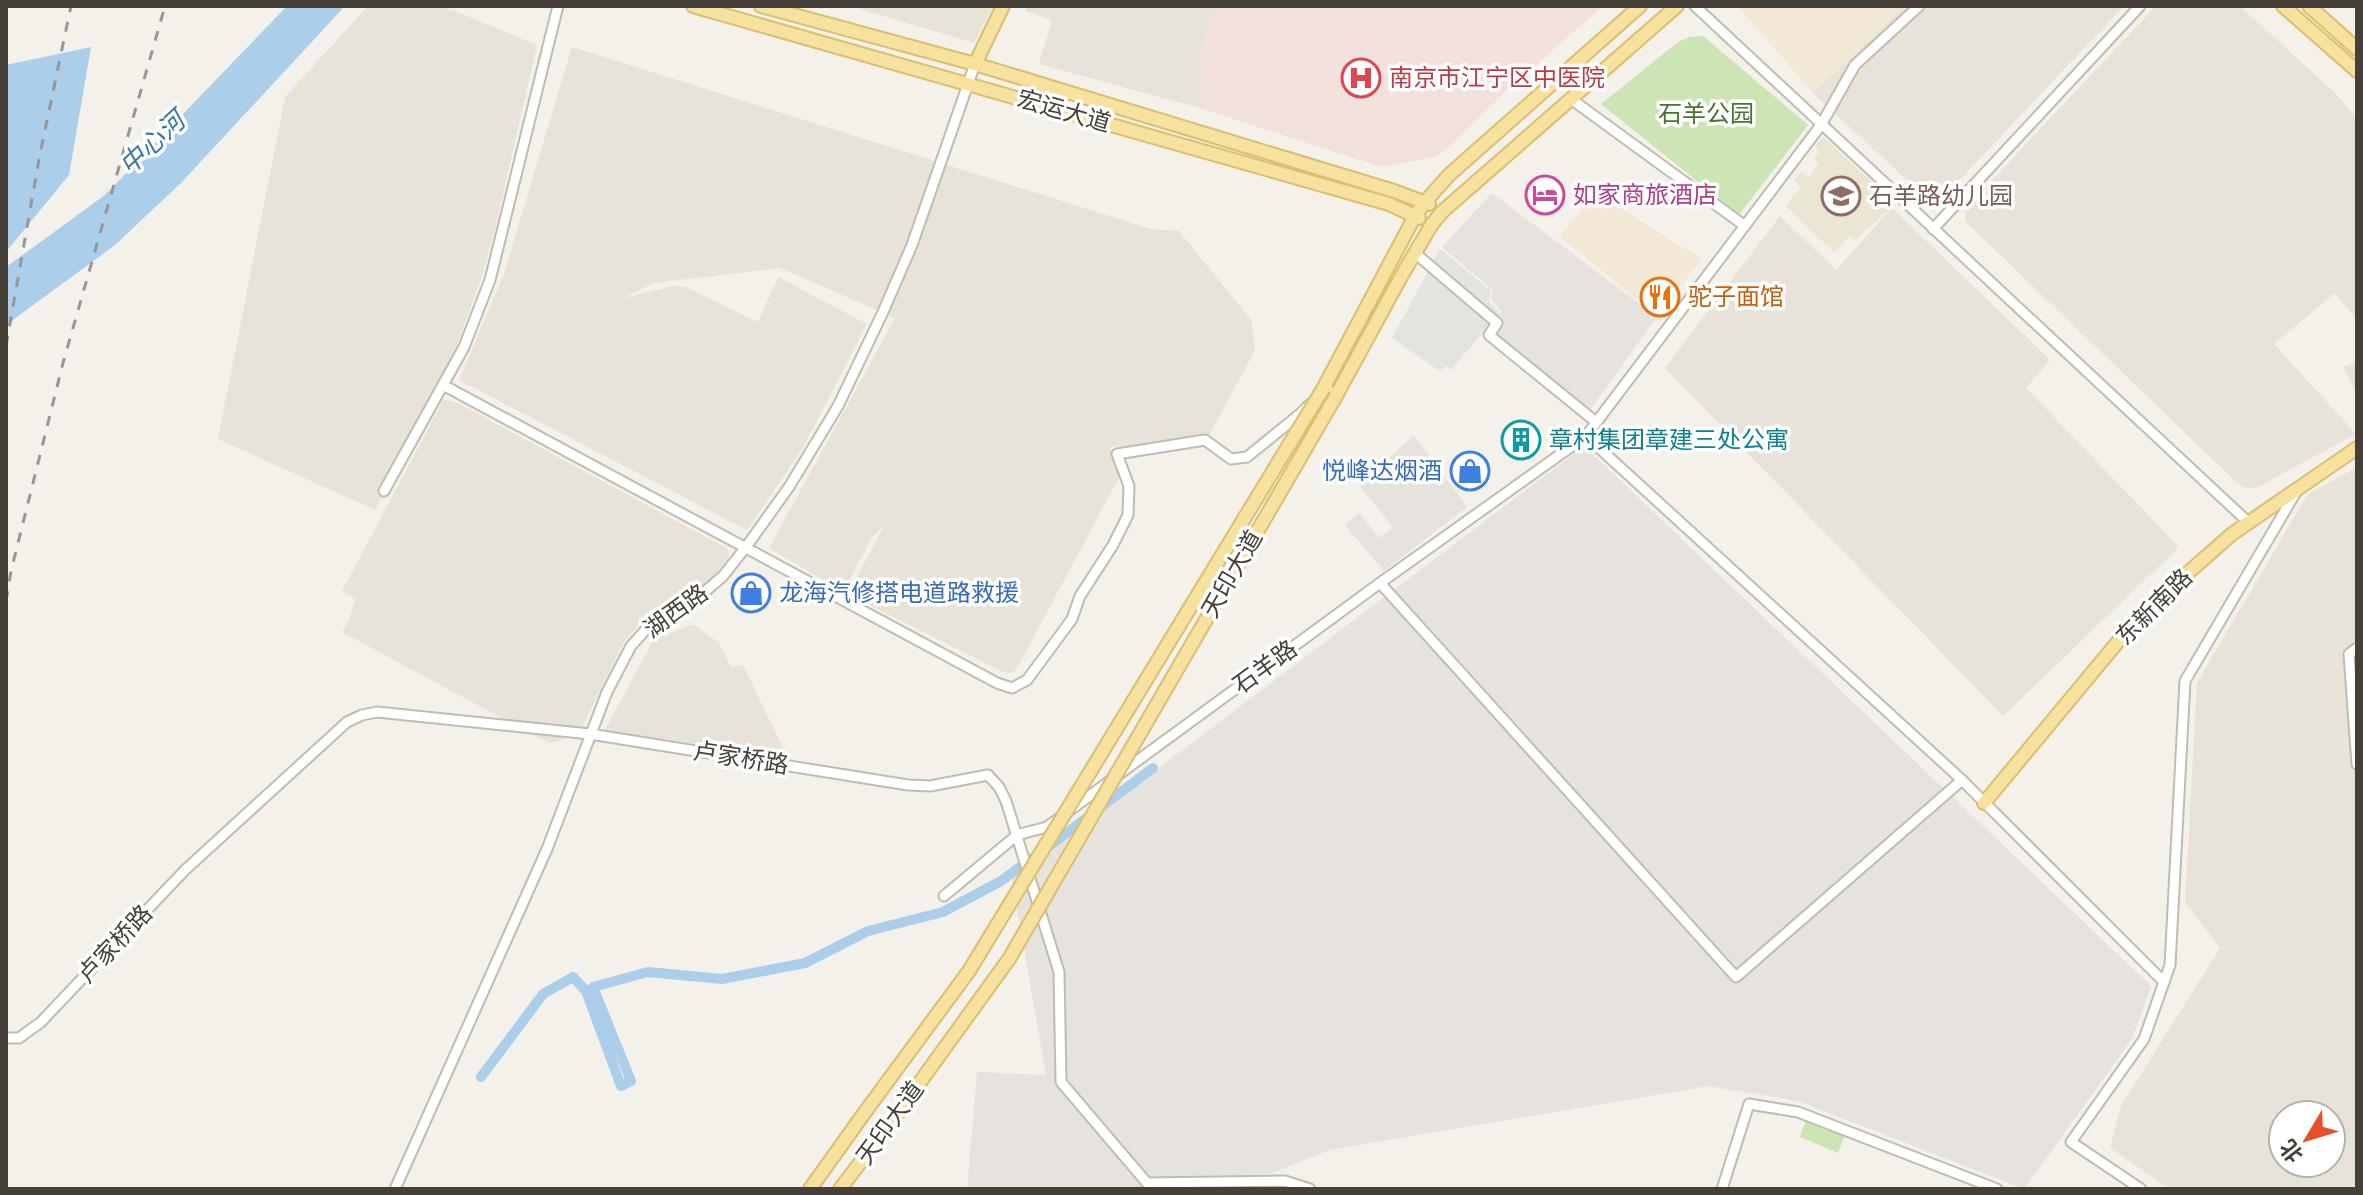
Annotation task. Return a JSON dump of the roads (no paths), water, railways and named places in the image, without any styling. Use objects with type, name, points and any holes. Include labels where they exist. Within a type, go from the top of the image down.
[{"type":"main road","name":"宏运大道","points":[[693,6],[1389,204],[1432,224]]},
{"type":"main road","name":"宏运大道","points":[[761,6],[975,64],[1394,191],[1443,211]]},
{"type":"main road","name":"湖西路","points":[[975,64],[1003,6]]},
{"type":"main road","name":"天印大道","points":[[810,1189],[969,971],[1323,389],[1415,216],[1449,175],[1640,6]]},
{"type":"main road","name":"天印大道","points":[[840,1189],[1009,959],[1336,396],[1432,224],[1677,6]]},
{"type":"main road","points":[[2283,6],[2357,71]]},
{"type":"main road","points":[[2309,6],[2357,49]]},
{"type":"main road","points":[[1323,389],[1336,396]]},
{"type":"main road","name":"东新南路","points":[[1984,803],[2141,614],[2232,534],[2357,448]]},
{"type":"street","points":[[384,491],[464,347],[490,280],[558,6]]},
{"type":"street","points":[[1695,6],[2248,522]]},
{"type":"street","name":"石羊路","points":[[944,896],[1017,835],[1047,827],[1586,436],[1821,125],[1855,65],[1919,6]]},
{"type":"street","points":[[1933,229],[2140,6]]},
{"type":"street","name":"湖西路","points":[[395,1189],[547,849],[607,692],[631,646],[649,626],[701,595],[723,576],[789,487],[838,406],[912,245],[975,64]]},
{"type":"street","points":[[1571,99],[1745,226]]},
{"type":"street","points":[[1415,253],[1497,323],[1489,335],[1596,422]]},
{"type":"street","points":[[443,385],[997,683],[1012,688],[1027,680],[1072,619],[1080,596],[1128,515],[1129,486],[1117,454],[1205,440],[1231,459],[1247,457],[1300,414],[1323,389]]},
{"type":"street","points":[[1586,436],[1962,780],[2164,982]]},
{"type":"street","points":[[2141,1189],[2071,1142],[2144,1039],[2170,965],[2185,681],[2300,486]]},
{"type":"street","points":[[1380,583],[1736,977],[1962,780]]},
{"type":"street","points":[[2357,648],[2349,654],[2357,764]]},
{"type":"street","name":"卢家桥路","points":[[6,1038],[19,1038],[41,1022],[185,870],[347,722],[362,715],[377,712],[590,734],[908,785],[930,786],[988,775],[1006,801],[1059,972],[1061,1082],[1147,1183],[1285,1181],[1310,1189]]},
{"type":"street","points":[[1722,1189],[1749,1104],[1798,1112],[1997,1189]]},
{"type":"water","points":[[287,6],[345,6],[182,182],[115,245],[6,325],[6,267],[105,195]]},
{"type":"water","points":[[91,47],[69,175],[6,252],[6,65]]},
{"type":"waterway","points":[[1045,849],[1153,768]]},
{"type":"waterway","points":[[481,1077],[543,994],[573,977],[586,991],[621,1086],[631,1081],[593,987],[648,972],[722,979],[805,963],[868,931],[943,912],[1001,881],[1032,858]]},
{"type":"railway","points":[[6,346],[40,154],[71,6]]},
{"type":"railway","points":[[6,601],[63,363],[165,6]]},
{"type":"place","name":"南京市江宁区中医院","points":[[1361,78]]},
{"type":"place","name":"如家商旅酒店","points":[[1545,195]]},
{"type":"place","name":"石羊路幼儿园","points":[[1841,196]]},
{"type":"place","name":"驼子面馆","points":[[1660,297]]},
{"type":"place","name":"章村集团章建三处公寓","points":[[1521,440]]},
{"type":"place","name":"悦峰达烟酒","points":[[1470,471]]},
{"type":"place","name":"龙海汽修搭电道路救援","points":[[751,593]]},
{"type":"park label","name":"石羊公园","points":[[1706,114]]},
{"type":"water label","name":"中心河","points":[[152,143]]}]
